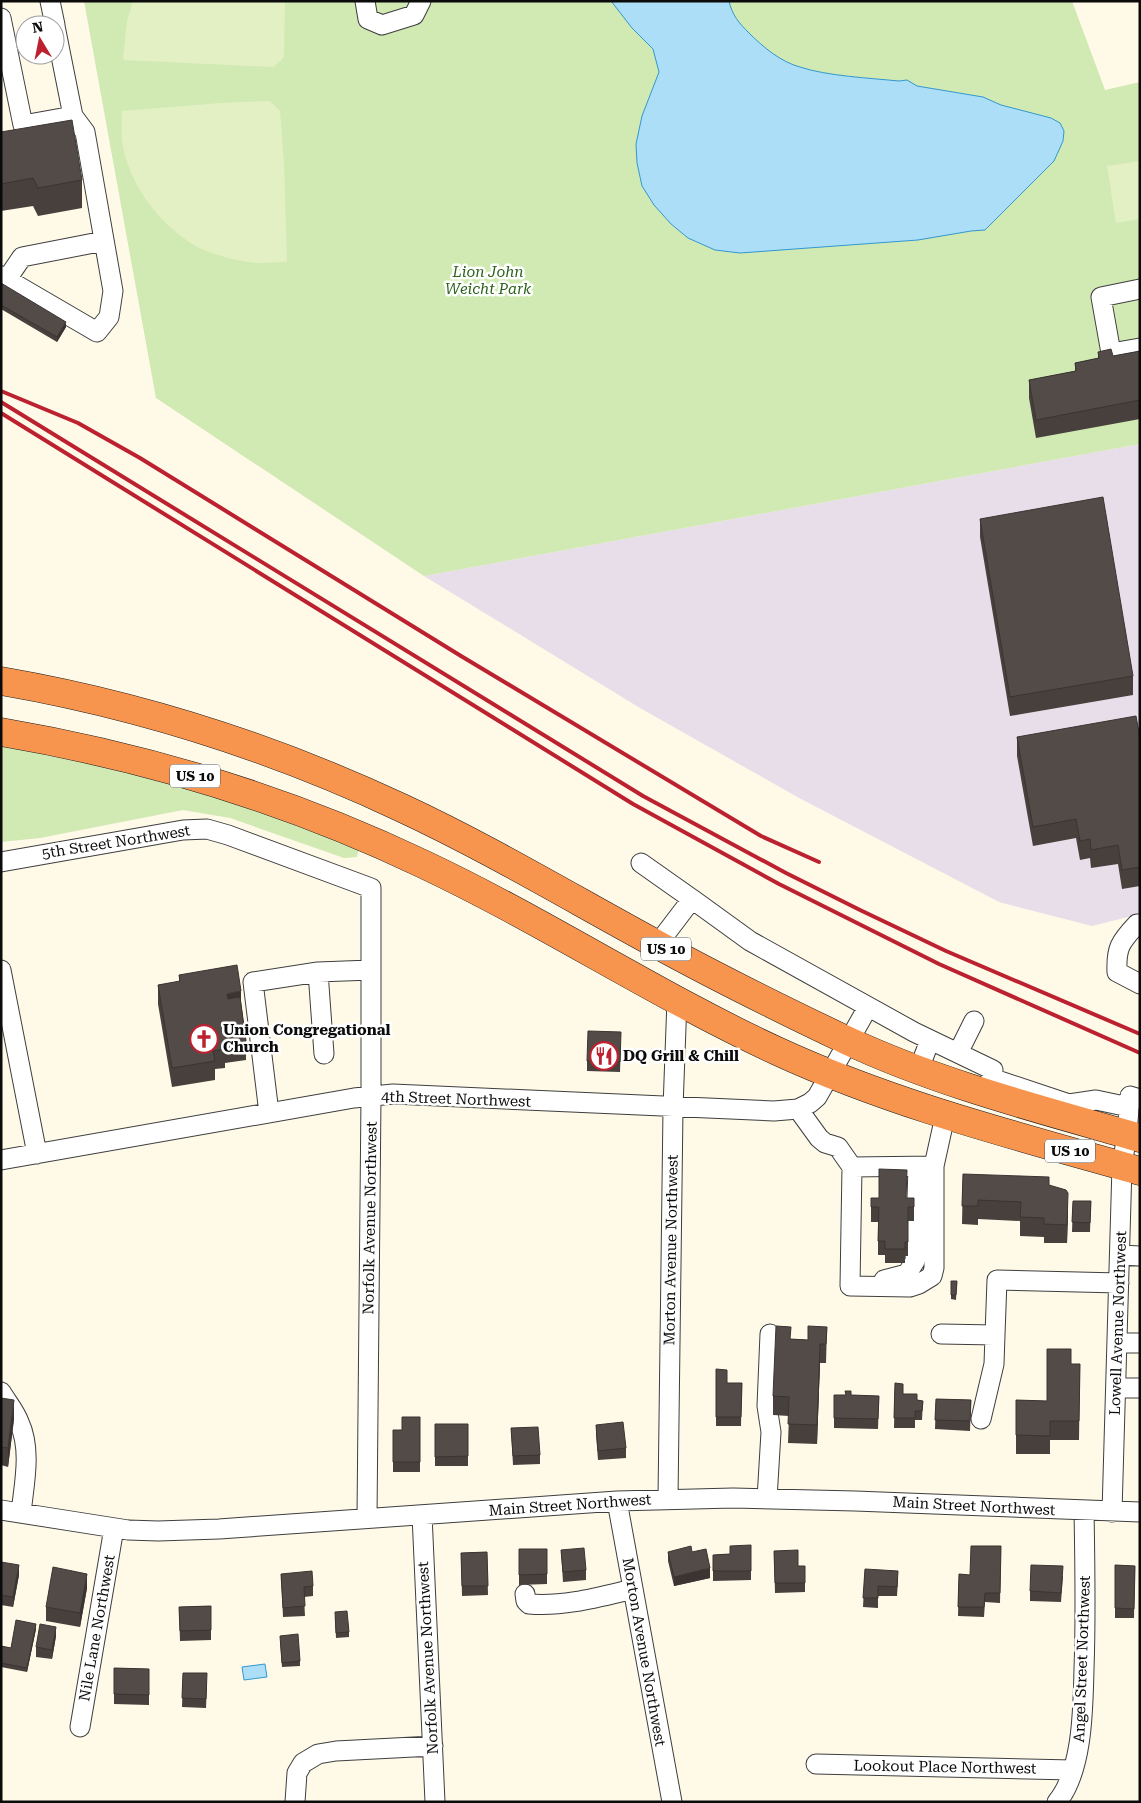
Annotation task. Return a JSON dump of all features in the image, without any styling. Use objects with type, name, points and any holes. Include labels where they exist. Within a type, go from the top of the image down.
[{"type":"highway","name":"US 10","points":[[1,681],[131,709],[227,737],[296,763],[352,786],[442,828],[527,872],[657,945],[849,1041],[919,1069],[989,1085],[1059,1115],[1133,1136]]},
{"type":"highway","name":"US 10","points":[[1,732],[69,744],[193,776],[337,825],[457,880],[677,1000],[750,1038],[829,1074],[945,1116],[1131,1168]]},
{"type":"street","points":[[50,1],[53,15]]},
{"type":"street","points":[[365,1],[368,19],[382,25],[415,6]]},
{"type":"street","points":[[1,18],[22,125],[73,116]]},
{"type":"street","points":[[63,65],[73,116],[85,132],[113,291],[109,317],[96,332],[4,278],[22,257],[104,242]]},
{"type":"street","points":[[1140,289],[1101,297],[1111,353],[1140,348]]},
{"type":"street","name":"5th Street Northwest","points":[[1,862],[183,830],[207,829],[228,834],[371,888]]},
{"type":"street","points":[[641,863],[750,941],[930,1040],[993,1070],[989,1085],[1069,1104],[1096,1100],[1134,1103]]},
{"type":"street","name":"Norfolk Avenue Northwest","points":[[367,1518],[371,888]]},
{"type":"street","points":[[657,945],[692,899]]},
{"type":"street","points":[[1140,924],[1137,924],[1122,939],[1116,957],[1117,972],[1140,984]]},
{"type":"street","points":[[1,970],[37,1154]]},
{"type":"street","points":[[269,1113],[253,982],[318,972],[370,970]]},
{"type":"street","points":[[318,972],[324,1054]]},
{"type":"street","name":"Morton Avenue Northwest","points":[[668,1499],[673,1108],[677,1000]]},
{"type":"street","points":[[868,1007],[816,1097],[810,1103],[798,1109],[819,1138],[825,1143],[838,1148],[852,1167],[850,1286],[869,1286],[890,1277],[907,1274],[915,1261],[926,1166],[945,1116]]},
{"type":"street","points":[[958,1053],[974,1021]]},
{"type":"street","points":[[919,1069],[930,1040]]},
{"type":"street","name":"4th Street Northwest","points":[[1,1160],[371,1096],[403,1095],[673,1108],[774,1111],[798,1109]]},
{"type":"street","name":"Lowell Avenue Northwest","points":[[1112,1512],[1120,1255],[1131,1168],[1134,1103]]},
{"type":"street","points":[[852,1167],[926,1166]]},
{"type":"street","points":[[1120,1255],[1140,1256]]},
{"type":"street","points":[[981,1420],[994,1364],[998,1280],[1119,1283]]},
{"type":"street","points":[[767,1499],[771,1432],[767,1406],[770,1334]]},
{"type":"street","points":[[941,1334],[996,1334]]},
{"type":"street","points":[[1117,1343],[1140,1343]]},
{"type":"street","points":[[1116,1388],[1140,1388]]},
{"type":"street","points":[[1,1392],[20,1422],[25,1438],[26,1468],[21,1514]]},
{"type":"street","name":"Main Street Northwest","points":[[1,1510],[114,1528],[158,1531],[668,1499],[855,1501],[1140,1512]]},
{"type":"street","name":"Morton Avenue Northwest","points":[[617,1501],[672,1802]]},
{"type":"street","name":"Angel Street Northwest","points":[[1057,1802],[1073,1770],[1080,1741],[1087,1606],[1084,1511]]},
{"type":"street","name":"Norfolk Avenue Northwest","points":[[422,1515],[422,1549],[435,1802]]},
{"type":"street","name":"Nile Lane Northwest","points":[[80,1727],[114,1528]]},
{"type":"street","points":[[525,1594],[529,1604],[544,1606],[584,1600],[633,1589]]},
{"type":"street","points":[[295,1802],[297,1774],[303,1763],[318,1754],[336,1751],[433,1746]]},
{"type":"street","name":"Lookout Place Northwest","points":[[816,1764],[1073,1770]]},
{"type":"shaded area","points":[[1140,444],[1140,914],[1092,926],[999,902],[801,799],[640,708],[424,576]]},
{"type":"green space","name":"Lion John Weicht Park","points":[[84,1],[1072,1],[1105,90],[1140,82],[1140,444],[424,576],[156,398]]},
{"type":"green space","points":[[133,1],[285,1],[284,57],[274,67],[123,60],[127,21]]},
{"type":"green space","points":[[270,101],[280,111],[284,162],[287,262],[248,262],[206,251],[194,245],[168,225],[157,214],[138,187],[125,157],[122,141],[122,111]]},
{"type":"green space","points":[[1140,161],[1140,219],[1116,223],[1107,166]]},
{"type":"green space","points":[[1,741],[186,783],[359,847],[357,857],[344,858],[230,818],[183,810],[40,838],[1,842]]},
{"type":"water","points":[[611,1],[729,1],[736,18],[760,44],[793,65],[835,75],[899,81],[907,80],[917,86],[983,97],[1001,105],[1051,118],[1060,123],[1064,131],[1063,141],[1054,161],[985,230],[918,240],[740,253],[715,250],[688,238],[671,224],[654,205],[642,186],[637,163],[636,144],[642,116],[659,72],[653,49],[632,28]]},
{"type":"water","points":[[265,1664],[267,1677],[244,1680],[242,1667]]},
{"type":"building","points":[[72,120],[82,180],[38,188],[33,178],[1,184],[1,132]]},
{"type":"building","points":[[1,283],[66,322],[57,337],[1,305]]},
{"type":"building","points":[[1111,349],[1113,356],[1140,351],[1140,400],[1036,420],[1029,380],[1076,371],[1075,363],[1099,358],[1098,352]]},
{"type":"building","points":[[1103,497],[1133,676],[1010,697],[980,519]]},
{"type":"building","points":[[1136,716],[1140,738],[1140,867],[1122,870],[1118,845],[1091,850],[1090,839],[1080,841],[1076,819],[1033,827],[1017,737]]},
{"type":"building","name":"Union Congregational Church","points":[[237,965],[241,991],[227,994],[228,999],[240,997],[246,1041],[224,1045],[225,1049],[213,1051],[215,1061],[172,1068],[158,985],[180,981],[179,975]]},
{"type":"building","name":"DQ Grill & Chill","points":[[588,1031],[621,1032],[620,1062],[587,1061]]},
{"type":"building","points":[[879,1169],[907,1170],[906,1198],[914,1198],[914,1207],[908,1207],[908,1242],[905,1242],[905,1249],[885,1249],[885,1241],[878,1241],[879,1207],[871,1207],[871,1198],[879,1198]]},
{"type":"building","points":[[963,1174],[1049,1177],[1049,1185],[1066,1190],[1068,1193],[1067,1225],[1044,1224],[1044,1218],[1020,1217],[1021,1202],[978,1200],[978,1206],[962,1206]]},
{"type":"building","points":[[1073,1201],[1091,1201],[1090,1223],[1072,1222]]},
{"type":"building","points":[[951,1281],[957,1281],[956,1295],[951,1295]]},
{"type":"building","points":[[776,1326],[791,1327],[790,1339],[808,1340],[808,1326],[827,1327],[826,1344],[820,1344],[817,1425],[788,1424],[789,1397],[773,1396]]},
{"type":"building","points":[[1047,1349],[1071,1349],[1071,1364],[1080,1364],[1079,1421],[1050,1421],[1050,1436],[1016,1435],[1016,1400],[1047,1401]]},
{"type":"building","points":[[716,1369],[727,1370],[727,1383],[742,1383],[741,1417],[716,1417]]},
{"type":"building","points":[[895,1383],[903,1384],[903,1394],[917,1394],[917,1400],[923,1401],[922,1411],[915,1411],[915,1418],[894,1418]]},
{"type":"building","points":[[845,1391],[851,1391],[851,1395],[879,1396],[878,1419],[834,1418],[834,1395],[846,1395]]},
{"type":"building","points":[[1,1398],[14,1400],[8,1448],[1,1447]]},
{"type":"building","points":[[936,1399],[971,1400],[970,1421],[935,1420]]},
{"type":"building","points":[[402,1417],[420,1417],[420,1462],[393,1462],[393,1430],[402,1430]]},
{"type":"building","points":[[623,1422],[626,1448],[598,1451],[596,1425]]},
{"type":"building","points":[[435,1424],[468,1424],[468,1456],[435,1457]]},
{"type":"building","points":[[538,1427],[540,1455],[513,1456],[511,1428]]},
{"type":"building","points":[[751,1545],[751,1571],[713,1571],[713,1555],[730,1554],[730,1546]]},
{"type":"building","points":[[691,1546],[692,1552],[706,1549],[710,1568],[674,1577],[668,1552]]},
{"type":"building","points":[[971,1546],[1001,1546],[1000,1593],[985,1593],[984,1607],[958,1607],[959,1574],[970,1575]]},
{"type":"building","points":[[584,1548],[586,1570],[563,1572],[561,1550]]},
{"type":"building","points":[[519,1549],[547,1549],[547,1574],[519,1575]]},
{"type":"building","points":[[798,1550],[798,1566],[805,1566],[805,1583],[775,1583],[774,1551]]},
{"type":"building","points":[[487,1552],[488,1586],[462,1586],[461,1553]]},
{"type":"building","points":[[1,1562],[19,1565],[13,1597],[1,1595]]},
{"type":"building","points":[[1031,1565],[1063,1566],[1061,1593],[1030,1591]]},
{"type":"building","points":[[1115,1565],[1135,1566],[1134,1609],[1115,1608]]},
{"type":"building","points":[[53,1567],[87,1574],[80,1613],[46,1607]]},
{"type":"building","points":[[865,1569],[898,1571],[897,1587],[878,1586],[878,1598],[863,1598]]},
{"type":"building","points":[[312,1571],[313,1586],[304,1587],[305,1606],[283,1608],[281,1574]]},
{"type":"building","points":[[211,1606],[211,1630],[180,1631],[179,1607]]},
{"type":"building","points":[[347,1611],[349,1632],[336,1633],[335,1612]]},
{"type":"building","points":[[16,1620],[36,1624],[27,1668],[1,1663],[1,1646],[11,1648]]},
{"type":"building","points":[[40,1624],[56,1627],[52,1650],[36,1647]]},
{"type":"building","points":[[298,1634],[300,1661],[282,1663],[280,1636]]},
{"type":"building","points":[[114,1668],[149,1669],[149,1695],[114,1694]]},
{"type":"building","points":[[183,1673],[207,1673],[206,1699],[182,1698]]},
{"type":"railway","points":[[1,391],[78,423],[140,458],[461,656],[761,836],[819,862]]},
{"type":"railway","points":[[1,402],[643,796],[786,873],[860,910],[946,951],[1140,1034]]},
{"type":"railway","points":[[1,413],[633,804],[779,884],[939,964],[1140,1053]]},
{"type":"place","name":"Union Congregational Church","points":[[204,1039]]},
{"type":"place","name":"DQ Grill & Chill","points":[[604,1056]]}]
